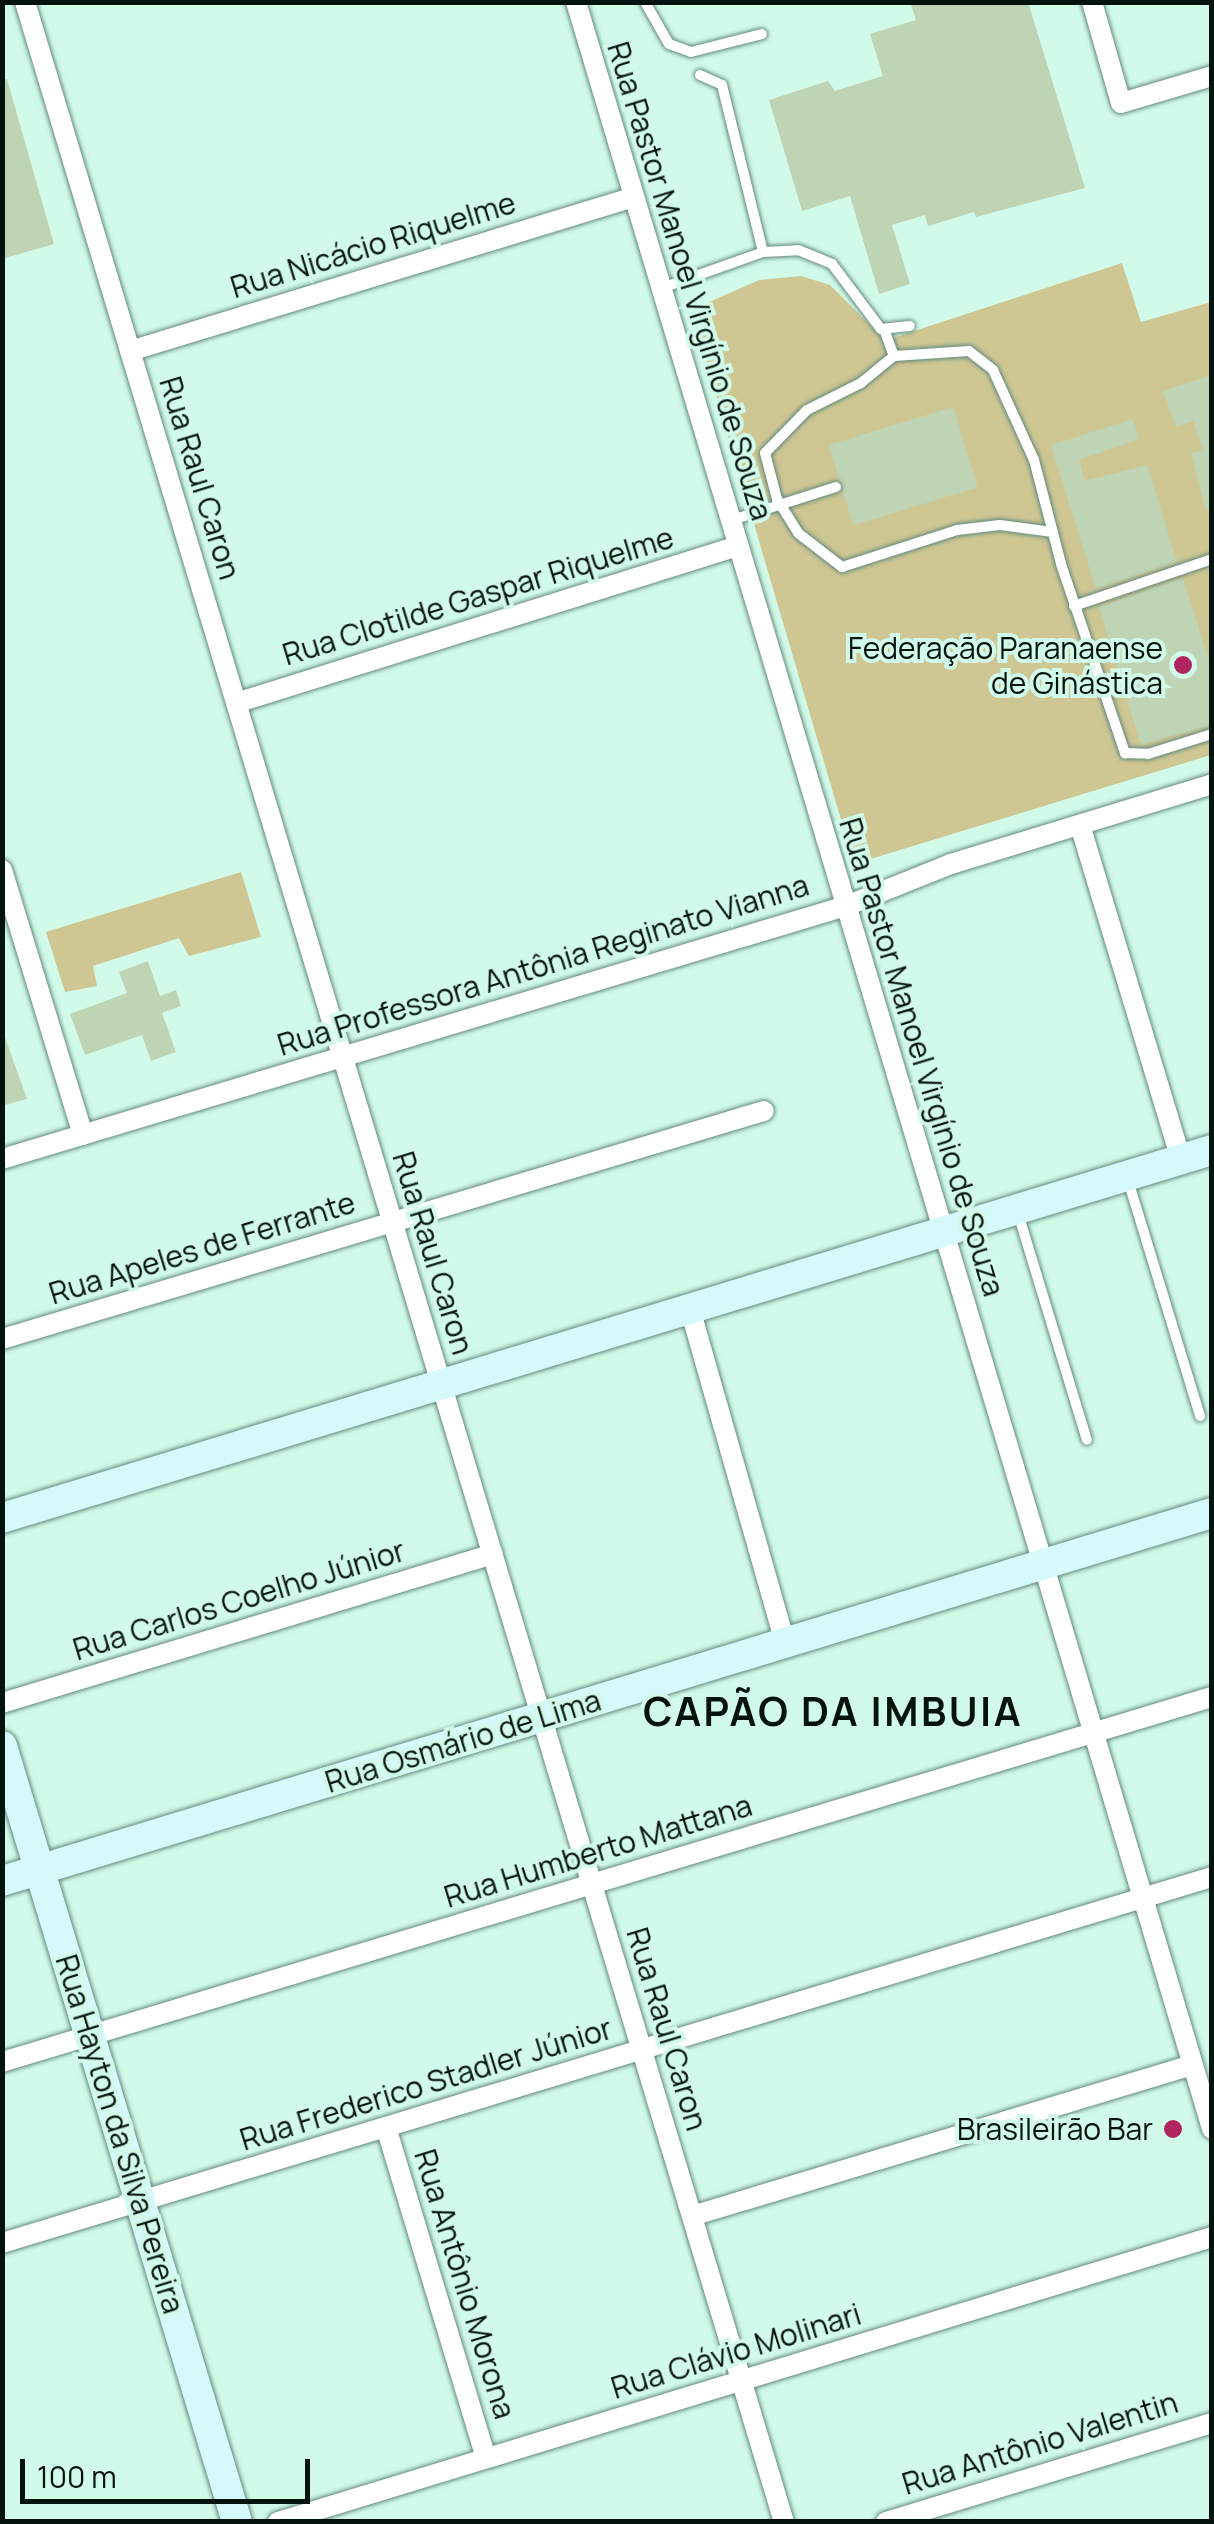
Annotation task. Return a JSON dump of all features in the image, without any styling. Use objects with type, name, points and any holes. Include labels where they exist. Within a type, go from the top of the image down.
[{"type":"street","name":"Rua Pastor Manoel Virgínio de Souza","points":[[576,2],[1212,2129]]},
{"type":"street","points":[[1092,2],[1122,103],[1212,76]]},
{"type":"street","name":"Rua Raul Caron","points":[[27,3],[784,2522]]},
{"type":"street","name":"Rua Nicácio Riquelme","points":[[130,350],[634,197]]},
{"type":"street","name":"Rua Clotilde Gaspar Riquelme","points":[[236,703],[738,546]]},
{"type":"street","name":"Rua Professora Antônia Reginato Vianna","points":[[2,1159],[846,906],[1080,824],[1212,784]]},
{"type":"street","points":[[1080,824],[1181,1160]]},
{"type":"street","points":[[2,870],[83,1135]]},
{"type":"street","name":"Rua Apeles de Ferrante","points":[[2,1339],[764,1111]]},
{"type":"street","points":[[2,1518],[1212,1150]]},
{"type":"street","points":[[690,1309],[784,1643]]},
{"type":"street","name":"Rua Osmário de Lima","points":[[2,1881],[1212,1513]]},
{"type":"street","name":"Rua Carlos Coelho Júnior","points":[[2,1702],[493,1554]]},
{"type":"street","name":"Rua Humberto Mattana","points":[[2,2062],[1212,1697]]},
{"type":"street","name":"Rua Hayton da Silva Pereira","points":[[2,1746],[237,2522]]},
{"type":"street","name":"Rua Frederico Stadler Júnior","points":[[2,2243],[1212,1877]]},
{"type":"street","points":[[692,2216],[1192,2065]]},
{"type":"street","name":"Rua Antônio Morona","points":[[386,2127],[486,2458]]},
{"type":"street","name":"Rua Clávio Molinari","points":[[278,2522],[1212,2237]]},
{"type":"street","name":"Rua Antônio Valentin","points":[[886,2522],[1212,2423]]},
{"type":"lane","points":[[645,2],[669,44],[691,52],[762,34]]},
{"type":"lane","points":[[700,75],[722,86],[763,252]]},
{"type":"lane","points":[[661,288],[763,252],[786,249],[822,256],[848,281],[870,321],[884,330],[894,356]]},
{"type":"lane","points":[[884,330],[910,326]]},
{"type":"lane","points":[[1053,532],[1000,525],[957,530],[842,566],[798,532],[781,505],[766,469],[765,453],[774,438],[894,356],[970,350],[988,362],[1034,460],[1074,606],[1125,752],[1148,754],[1212,734]]},
{"type":"lane","points":[[731,520],[836,486]]},
{"type":"lane","points":[[1074,606],[1212,559]]},
{"type":"lane","points":[[1127,1176],[1200,1416]]},
{"type":"lane","points":[[1017,1210],[1087,1440]]},
{"type":"shaded area","points":[[1122,263],[1141,322],[1211,302],[1211,755],[854,864],[691,310],[759,280],[801,276],[830,285],[880,335],[896,337]]},
{"type":"shaded area","points":[[241,872],[261,937],[189,956],[179,938],[93,966],[97,986],[65,992],[46,932]]},
{"type":"building","points":[[910,2],[1028,2],[1085,188],[976,217],[974,212],[928,226],[925,215],[892,225],[910,284],[879,294],[850,196],[802,211],[769,100],[828,81],[835,91],[883,76],[870,34],[916,20]]},
{"type":"building","points":[[7,79],[54,244],[2,259],[2,80]]},
{"type":"building","points":[[1212,375],[1212,509],[1206,510],[1191,453],[1203,450],[1193,421],[1176,427],[1163,391]]},
{"type":"building","points":[[953,407],[978,487],[853,525],[829,445]]},
{"type":"building","points":[[1133,419],[1139,439],[1079,460],[1085,481],[1147,465],[1177,562],[1096,589],[1051,445]]},
{"type":"building","points":[[1183,578],[1212,671],[1212,725],[1141,745],[1099,607]]},
{"type":"building","points":[[148,961],[160,996],[176,990],[181,1006],[162,1013],[176,1052],[151,1061],[142,1035],[85,1055],[70,1014],[127,993],[119,972]]},
{"type":"building","points":[[2,1029],[27,1099],[2,1106]]},
{"type":"place","name":"Federação Paranaense de Ginástica","points":[[1183,665]]},
{"type":"place","name":"Brasileirão Bar","points":[[1173,2129]]},
{"type":"district","name":"CAPÃO DA IMBUIA","points":[[833,1711]]}]
